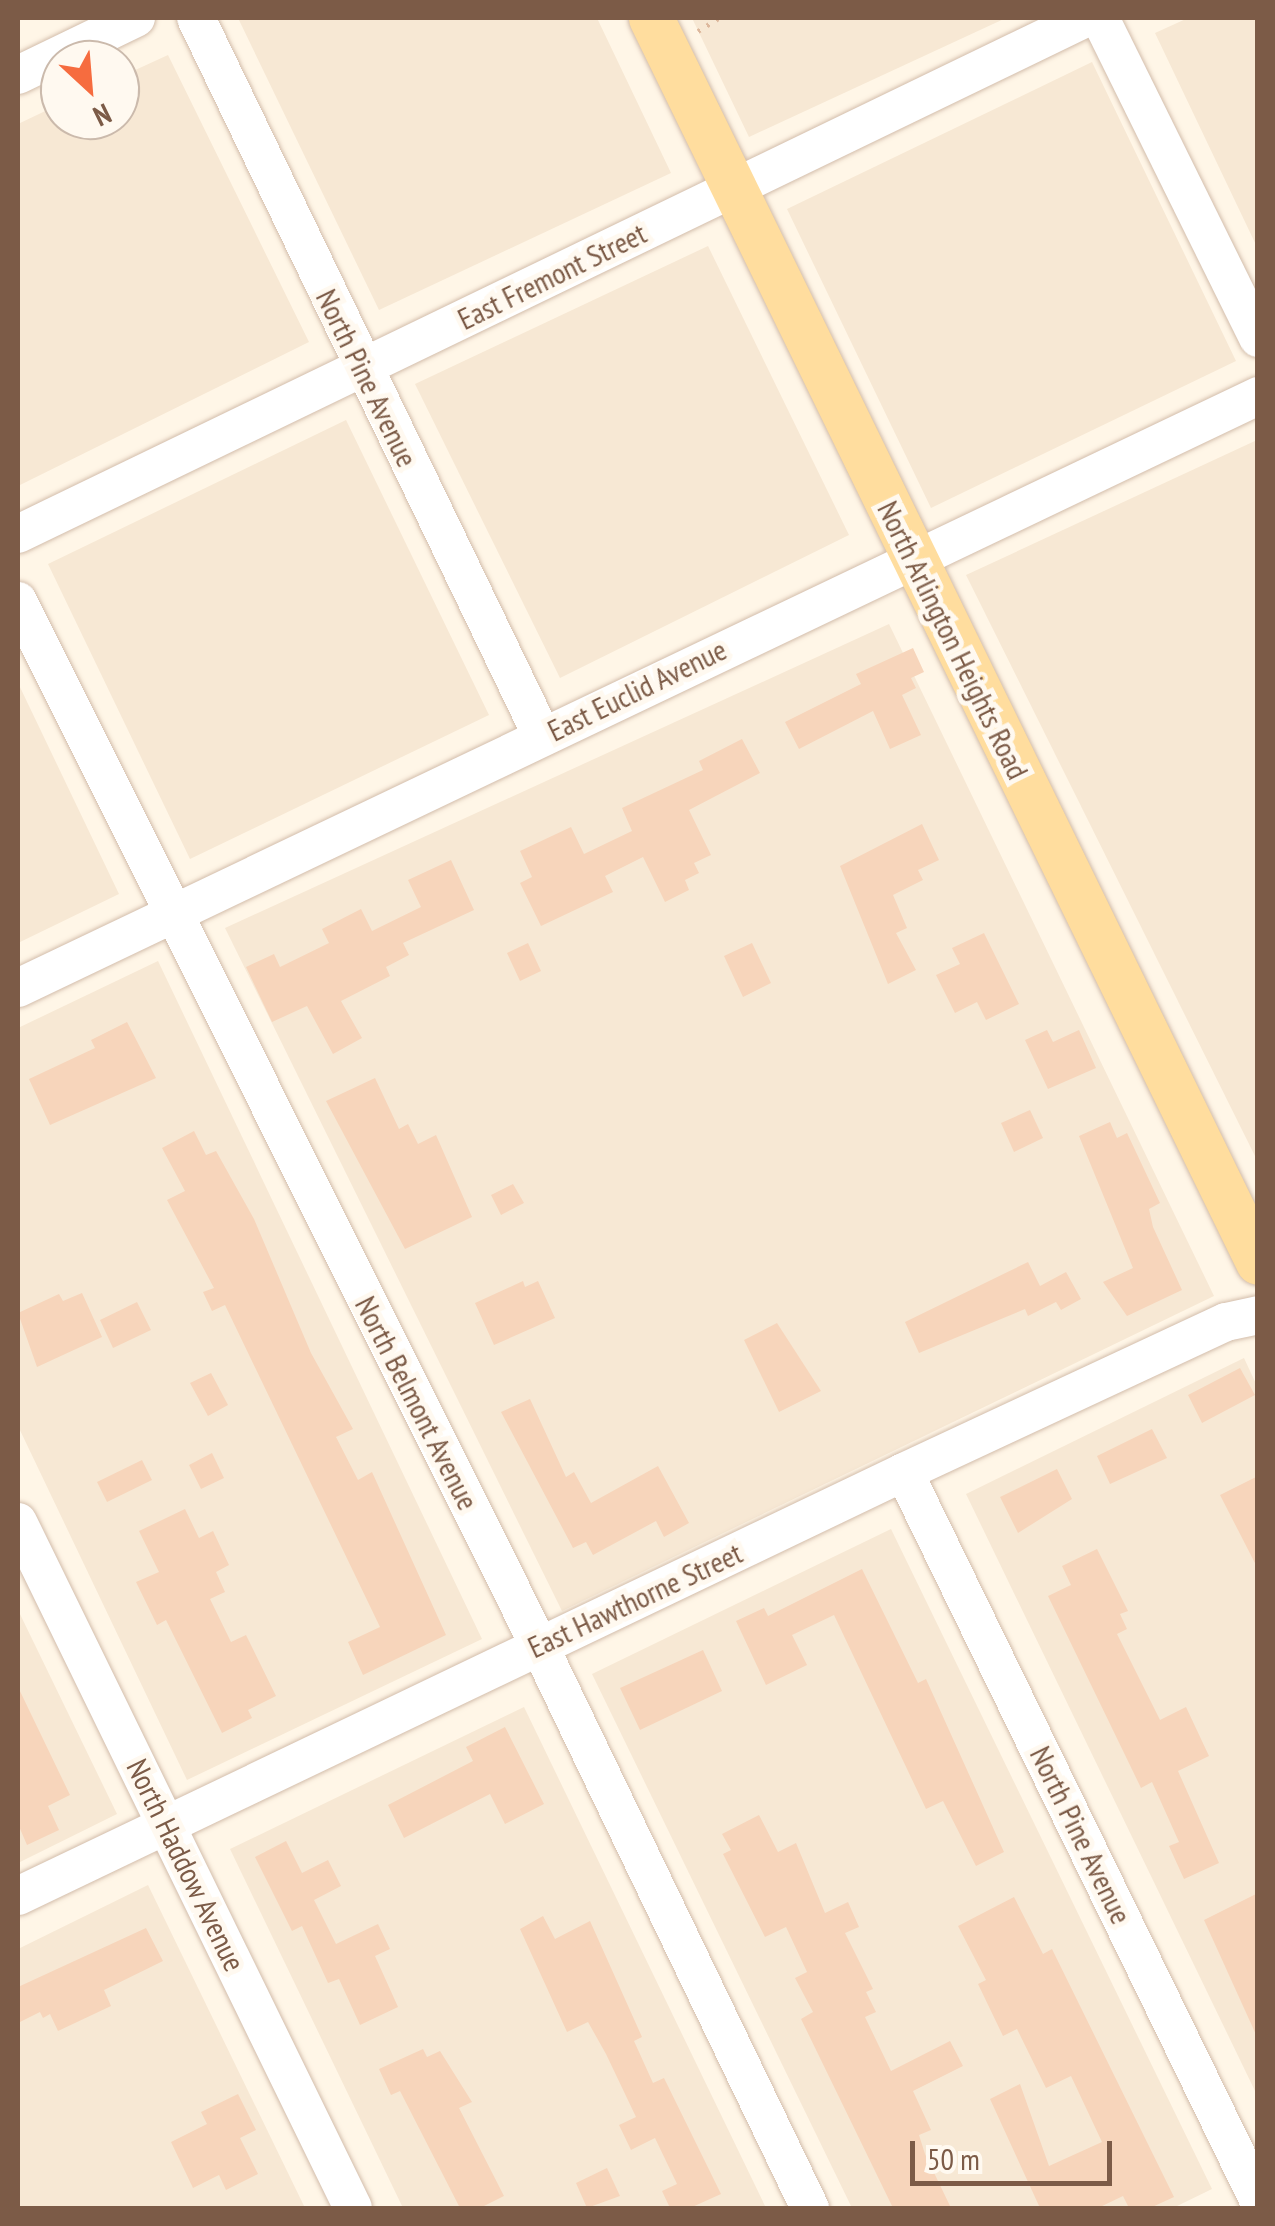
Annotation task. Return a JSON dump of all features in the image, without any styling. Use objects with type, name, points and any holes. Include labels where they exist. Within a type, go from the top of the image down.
[{"type":"main road","name":"North Arlington Heights Road","points":[[651,18],[1258,1262]]},
{"type":"street","points":[[18,75],[136,18]]},
{"type":"street","name":"North Pine Avenue","points":[[196,18],[361,368],[542,736]]},
{"type":"street","name":"East Fremont Street","points":[[18,534],[1086,18]]},
{"type":"street","points":[[1100,18],[1258,338]]},
{"type":"street","name":"East Euclid Avenue","points":[[18,988],[1258,396]]},
{"type":"street","name":"North Belmont Avenue","points":[[18,600],[170,914],[539,1645],[810,2208]]},
{"type":"street","name":"East Hawthorne Street","points":[[18,1896],[904,1472],[1226,1322],[1258,1315]]},
{"type":"street","name":"North Pine Avenue","points":[[904,1472],[1258,2199]]},
{"type":"street","name":"North Haddow Avenue","points":[[18,1522],[353,2208]]},
{"type":"path","points":[[698,31],[719,18]]},
{"type":"shaded area","points":[[238,18],[597,18],[671,173],[379,310]]},
{"type":"shaded area","points":[[692,18],[1006,18],[749,137]]},
{"type":"shaded area","points":[[1188,18],[1257,18],[1257,247],[1155,33]]},
{"type":"shaded area","points":[[168,55],[309,342],[18,486],[18,124],[40,114],[40,140],[140,140],[140,68]]},
{"type":"shaded area","points":[[1092,62],[1236,361],[931,508],[787,209]]},
{"type":"shaded area","points":[[708,246],[849,535],[560,678],[415,384]]},
{"type":"shaded area","points":[[346,420],[489,715],[190,859],[48,564]]},
{"type":"shaded area","points":[[1257,440],[1257,1160],[966,575]]},
{"type":"shaded area","points":[[889,624],[1214,1296],[562,1611],[225,928]]},
{"type":"shaded area","points":[[18,683],[119,894],[18,943]]},
{"type":"shaded area","points":[[158,961],[482,1639],[187,1780],[18,1426],[18,1028]]},
{"type":"shaded area","points":[[1244,1358],[1257,1386],[1257,2095],[966,1494]]},
{"type":"shaded area","points":[[891,1529],[1212,2189],[1173,2208],[852,2208],[592,1674]]},
{"type":"shaded area","points":[[18,1610],[117,1814],[18,1863]]},
{"type":"shaded area","points":[[524,1707],[766,2208],[403,2208],[230,1849]]},
{"type":"shaded area","points":[[148,1885],[305,2208],[18,2208],[18,1949]]},
{"type":"building","points":[[913,648],[924,672],[911,678],[916,688],[902,695],[921,735],[890,749],[873,711],[799,749],[785,722],[861,684],[856,674]]},
{"type":"building","points":[[742,739],[760,773],[689,810],[711,855],[694,863],[699,873],[685,880],[689,890],[665,902],[643,857],[605,876],[613,892],[541,926],[520,883],[532,877],[520,851],[571,827],[584,854],[632,831],[622,808],[703,770],[699,761]]},
{"type":"building","points":[[922,824],[939,860],[918,870],[923,880],[893,895],[907,928],[896,933],[916,970],[888,984],[840,866]]},
{"type":"building","points":[[451,860],[474,910],[403,943],[409,955],[386,967],[390,976],[341,1001],[362,1038],[333,1054],[307,1006],[272,1022],[246,967],[274,954],[280,967],[329,943],[322,929],[361,909],[372,931],[421,907],[408,880]]},
{"type":"building","points":[[984,933],[1019,1004],[986,1020],[977,1002],[955,1013],[936,975],[960,964],[952,948]]},
{"type":"building","points":[[528,943],[541,971],[520,981],[507,953]]},
{"type":"building","points":[[752,943],[771,983],[743,997],[724,956]]},
{"type":"building","points":[[127,1022],[156,1078],[50,1125],[29,1079],[95,1048],[91,1040]]},
{"type":"building","points":[[1047,1030],[1053,1042],[1079,1030],[1096,1068],[1048,1089],[1025,1040]]},
{"type":"building","points":[[375,1078],[399,1129],[408,1124],[418,1144],[436,1135],[472,1217],[405,1249],[326,1101]]},
{"type":"building","points":[[1030,1110],[1043,1138],[1014,1152],[1001,1123]]},
{"type":"building","points":[[1110,1122],[1117,1138],[1127,1133],[1160,1203],[1149,1209],[1153,1227],[1182,1290],[1127,1316],[1103,1282],[1133,1268],[1079,1136]]},
{"type":"building","points":[[194,1131],[206,1155],[216,1151],[254,1219],[311,1353],[353,1429],[336,1437],[358,1480],[372,1472],[446,1635],[363,1675],[348,1642],[380,1627],[225,1305],[212,1311],[203,1292],[214,1288],[167,1200],[185,1191],[162,1148]]},
{"type":"building","points":[[513,1184],[524,1203],[501,1215],[491,1195]]},
{"type":"building","points":[[1028,1262],[1040,1286],[1066,1272],[1081,1299],[1061,1310],[1056,1302],[1028,1316],[1025,1309],[919,1353],[905,1322]]},
{"type":"building","points":[[523,1281],[525,1287],[538,1281],[555,1318],[494,1345],[475,1303]]},
{"type":"building","points":[[82,1293],[102,1337],[37,1367],[18,1313],[59,1294],[63,1301]]},
{"type":"building","points":[[137,1302],[151,1330],[113,1348],[100,1320]]},
{"type":"building","points":[[777,1323],[821,1391],[779,1412],[744,1340]]},
{"type":"building","points":[[1240,1368],[1255,1395],[1202,1423],[1188,1395]]},
{"type":"building","points":[[211,1373],[228,1405],[208,1416],[190,1383]]},
{"type":"building","points":[[530,1399],[566,1477],[574,1472],[591,1503],[658,1466],[689,1523],[664,1537],[656,1521],[593,1555],[586,1542],[573,1548],[501,1412]]},
{"type":"building","points":[[1152,1429],[1167,1458],[1110,1484],[1097,1456]]},
{"type":"building","points":[[212,1453],[224,1478],[201,1489],[189,1465]]},
{"type":"building","points":[[142,1460],[152,1480],[107,1502],[97,1482]]},
{"type":"building","points":[[1057,1469],[1072,1499],[1018,1533],[1000,1497]]},
{"type":"building","points":[[1258,1476],[1258,1569],[1220,1495]]},
{"type":"building","points":[[185,1509],[199,1538],[213,1531],[229,1565],[216,1572],[225,1592],[210,1599],[231,1642],[246,1635],[276,1696],[248,1710],[252,1718],[222,1733],[166,1620],[157,1625],[136,1582],[159,1572],[139,1531]]},
{"type":"building","points":[[1097,1549],[1128,1611],[1120,1614],[1127,1629],[1117,1634],[1160,1720],[1186,1707],[1209,1756],[1178,1771],[1219,1863],[1184,1879],[1169,1846],[1179,1842],[1152,1782],[1141,1788],[1048,1596],[1071,1585],[1062,1566]]},
{"type":"building","points":[[862,1569],[918,1683],[926,1679],[1004,1852],[976,1866],[943,1801],[926,1809],[834,1615],[792,1635],[807,1665],[766,1685],[736,1621],[764,1608],[768,1616]]},
{"type":"building","points":[[703,1650],[722,1691],[640,1730],[620,1688]]},
{"type":"building","points":[[18,1687],[70,1795],[48,1806],[59,1830],[27,1845],[18,1824]]},
{"type":"building","points":[[505,1727],[544,1804],[505,1824],[490,1794],[404,1838],[388,1805],[473,1761],[466,1747]]},
{"type":"building","points":[[759,1815],[778,1852],[796,1843],[825,1913],[848,1902],[859,1927],[845,1933],[873,1989],[866,1992],[876,2012],[865,2017],[891,2071],[950,2041],[963,2066],[913,2091],[931,2130],[919,2135],[925,2154],[951,2208],[893,2208],[801,2019],[813,2012],[795,1978],[807,1972],[786,1927],[765,1937],[723,1854],[731,1850],[722,1834]]},
{"type":"building","points":[[286,1841],[302,1873],[328,1860],[341,1886],[314,1900],[336,1944],[378,1924],[390,1949],[375,1956],[398,2007],[360,2025],[339,1979],[328,1983],[302,1926],[292,1931],[255,1857]]},
{"type":"building","points":[[1258,1893],[1258,2039],[1204,1920]]},
{"type":"building","points":[[1014,1897],[1043,1954],[1052,1949],[1174,2197],[1150,2208],[1129,2208],[1123,2196],[1098,2208],[1040,2208],[990,2099],[1020,2084],[1049,2166],[1102,2142],[1071,2076],[1046,2088],[1017,2029],[1003,2036],[978,1984],[986,1980],[958,1926]]},
{"type":"building","points":[[543,1916],[555,1939],[590,1921],[642,2037],[634,2041],[653,2083],[664,2078],[721,2194],[690,2208],[670,2208],[662,2191],[677,2184],[655,2138],[631,2150],[619,2125],[636,2117],[606,2054],[588,2022],[567,2032],[520,1929]]},
{"type":"building","points":[[146,1928],[163,1961],[104,1990],[111,2006],[58,2031],[50,2014],[43,2018],[40,2012],[18,2023],[18,1987]]},
{"type":"building","points":[[423,2049],[427,2057],[440,2051],[472,2102],[459,2108],[504,2196],[480,2208],[460,2208],[400,2091],[391,2095],[379,2069]]},
{"type":"building","points":[[238,2094],[256,2130],[240,2138],[258,2174],[226,2190],[219,2175],[193,2188],[171,2142],[207,2124],[201,2112]]},
{"type":"building","points":[[607,2168],[620,2196],[587,2208],[576,2183]]}]
